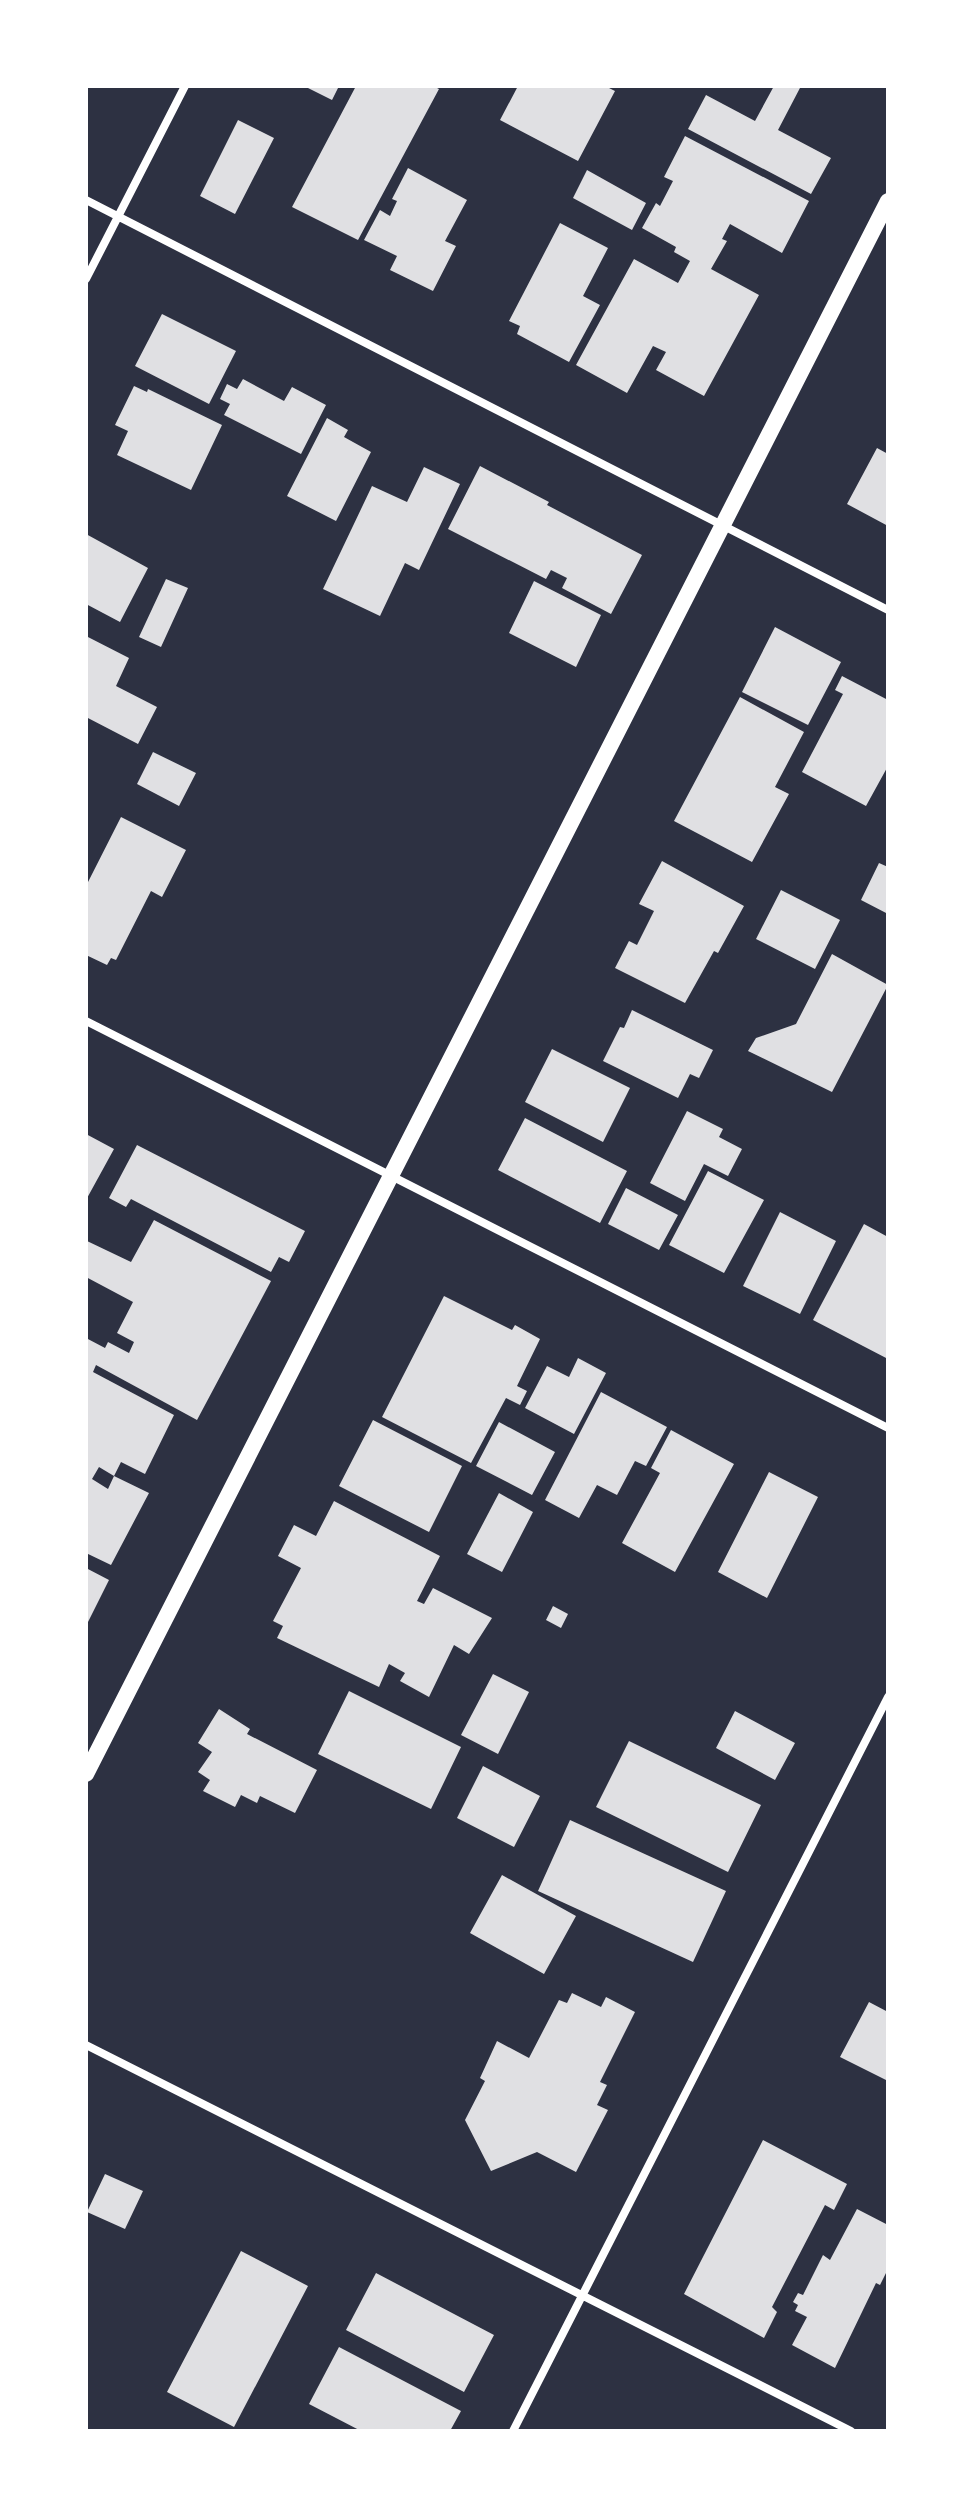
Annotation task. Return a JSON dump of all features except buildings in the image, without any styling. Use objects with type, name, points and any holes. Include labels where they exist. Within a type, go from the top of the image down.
[{"type":"main road","points":[[86,1774],[888,201]]},
{"type":"street","points":[[86,279],[185,86]]},
{"type":"street","points":[[86,200],[888,610]]},
{"type":"street","points":[[86,1021],[888,1428]]},
{"type":"street","points":[[513,2431],[888,1697]]},
{"type":"street","points":[[86,2045],[851,2431]]}]
